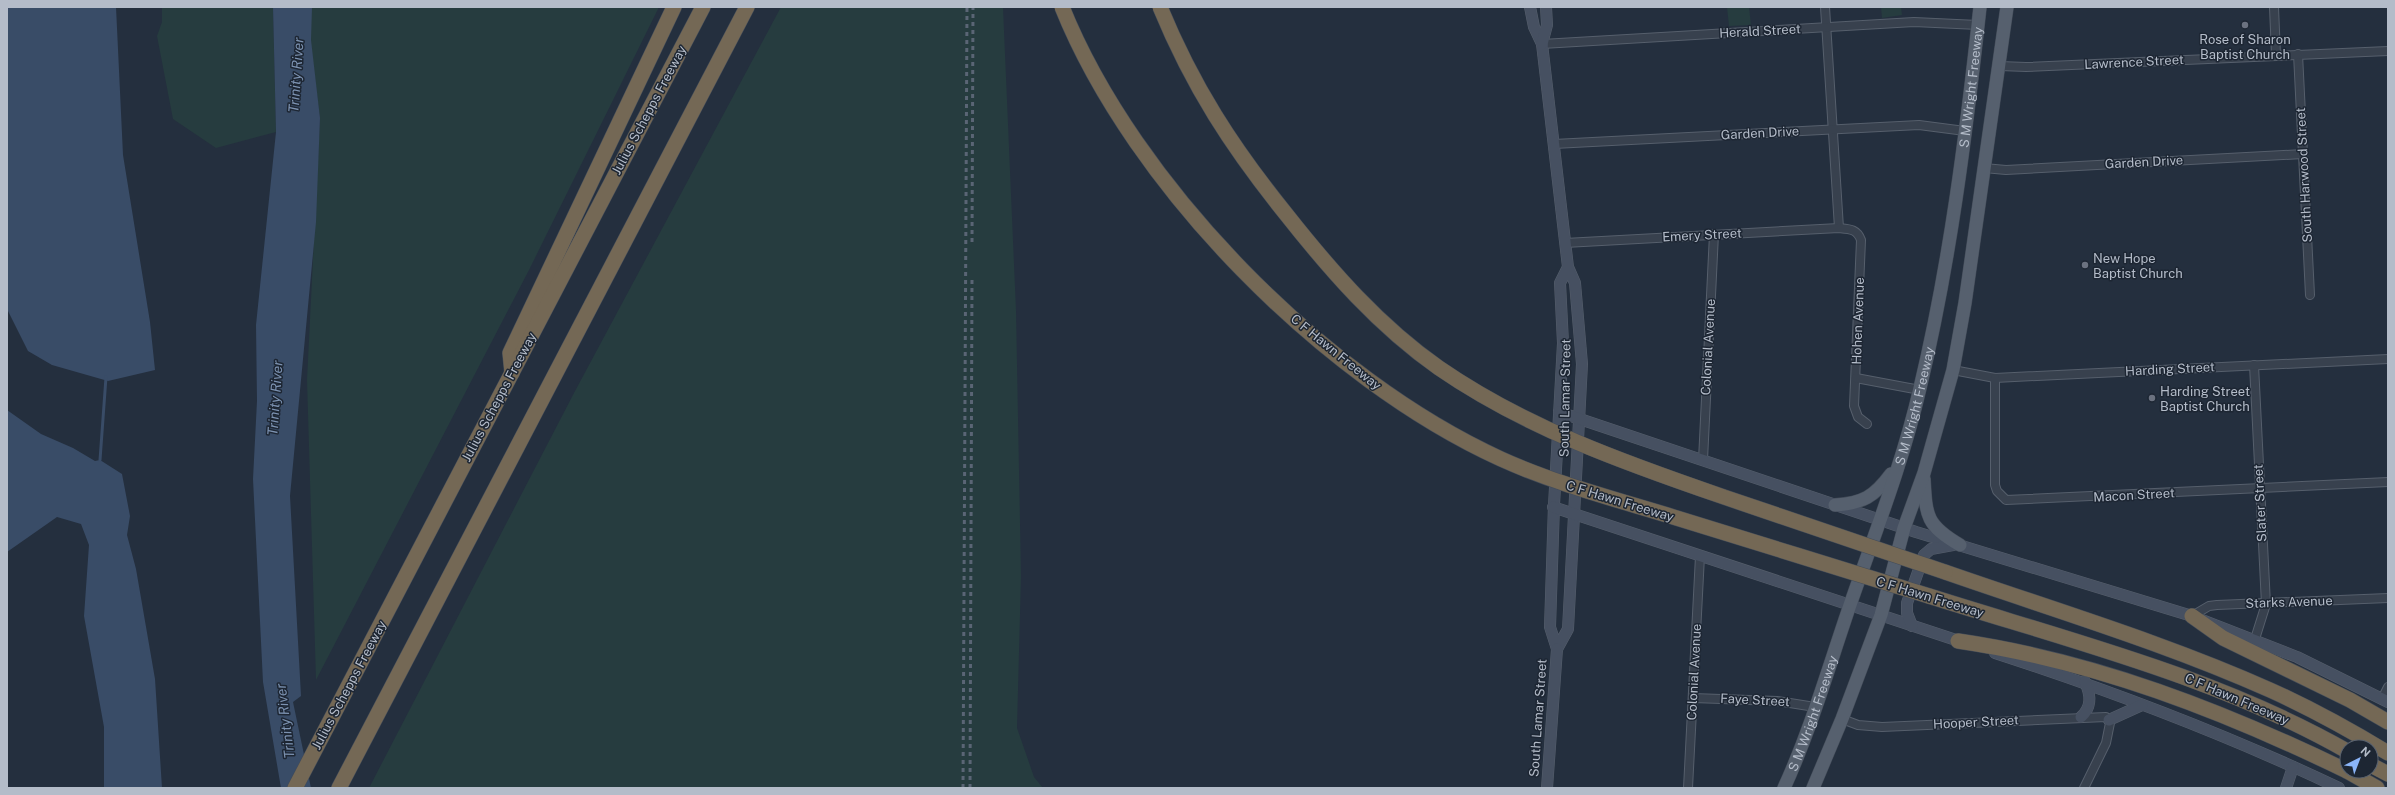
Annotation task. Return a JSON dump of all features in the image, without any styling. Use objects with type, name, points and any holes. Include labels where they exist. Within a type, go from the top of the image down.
[{"type":"highway","points":[[512,373],[510,353],[674,7]]},
{"type":"highway","name":"Julius Schepps Freeway","points":[[295,788],[703,7]]},
{"type":"highway","points":[[339,788],[747,7]]},
{"type":"highway","name":"C F Hawn Freeway","points":[[1062,7],[1102,90],[1143,153],[1178,198],[1224,249],[1279,305],[1331,350],[1394,399],[1473,446],[1541,476],[1929,596],[2208,685],[2278,715],[2339,747]]},
{"type":"highway","name":"C F Hawn Freeway","points":[[1160,7],[1194,80],[1230,142],[1253,173],[1318,254],[1362,303],[1386,325],[1438,367],[1522,417],[1602,453],[2143,641],[2228,673],[2308,709],[2388,752]]},
{"type":"highway","points":[[2192,616],[2223,638],[2350,700],[2388,722]]},
{"type":"highway","points":[[1958,641],[2009,648],[2085,667],[2191,702],[2339,767]]},
{"type":"highway","points":[[2379,769],[2388,774]]},
{"type":"highway","points":[[2361,779],[2377,788]]},
{"type":"main road","name":"South Lamar Street","points":[[1530,7],[1534,27],[1542,44],[1568,267],[1576,283],[1581,339],[1581,419],[1568,629],[1557,649]]},
{"type":"main road","name":"South Lamar Street","points":[[1542,44],[1547,25],[1546,7]]},
{"type":"main road","name":"S M Wright Freeway","points":[[1784,788],[1815,708],[1880,520],[1920,390],[1946,260],[1965,130],[1980,7]]},
{"type":"main road","name":"S M Wright Freeway","points":[[1813,788],[1842,719],[1881,615],[1904,528],[1924,473],[1953,370],[1965,303],[2000,66],[2007,7]]},
{"type":"main road","name":"South Lamar Street","points":[[1547,788],[1557,649],[1550,627],[1554,507],[1563,343],[1560,283],[1568,267]]},
{"type":"main road","points":[[1559,412],[1904,528],[2192,616],[2255,639],[2385,701]]},
{"type":"main road","points":[[1835,505],[1855,503],[1865,500],[1882,486],[1897,464]]},
{"type":"main road","points":[[1924,473],[1925,504],[1929,518],[1941,534],[1960,545]]},
{"type":"main road","name":"C F Hawn Freeway","points":[[1554,507],[2085,682],[2293,767],[2338,788]]},
{"type":"main road","points":[[1912,626],[1907,613],[1907,603],[1924,555],[1931,549],[1960,545]]},
{"type":"main road","points":[[2081,717],[2087,709],[2090,699],[2090,691],[2085,682]]},
{"type":"main road","points":[[2110,725],[2123,714],[2142,705]]},
{"type":"main road","points":[[2286,788],[2293,767]]},
{"type":"street","points":[[1825,7],[1839,228]]},
{"type":"street","points":[[2274,7],[2276,55]]},
{"type":"street","name":"Herald Street","points":[[1542,44],[1914,22],[1978,25]]},
{"type":"street","name":"Lawrence Street","points":[[2000,66],[2026,67],[2388,50]]},
{"type":"street","name":"South Harwood Street","points":[[2298,54],[2310,295]]},
{"type":"street","name":"Garden Drive","points":[[1554,144],[1919,125],[1965,130]]},
{"type":"street","name":"Garden Drive","points":[[1984,168],[2006,170],[2303,154]]},
{"type":"street","name":"Emery Street","points":[[1566,244],[1714,234],[1839,228]]},
{"type":"street","name":"Hohen Avenue","points":[[1839,228],[1852,230],[1858,233],[1861,240],[1854,406],[1858,417],[1866,424]]},
{"type":"street","name":"Colonial Avenue","points":[[1703,460],[1714,234]]},
{"type":"street","name":"Harding Street","points":[[1953,370],[1995,378],[2388,359]]},
{"type":"street","name":"Slater Street","points":[[2254,365],[2259,489],[2266,604],[2255,639]]},
{"type":"street","points":[[1856,378],[1920,390]]},
{"type":"street","name":"Macon Street","points":[[1995,378],[1995,485],[1997,491],[2006,500],[2388,482]]},
{"type":"street","name":"Colonial Avenue","points":[[1688,788],[1700,556]]},
{"type":"street","name":"Starks Avenue","points":[[2192,616],[2209,606],[2217,605],[2388,598]]},
{"type":"street","points":[[2385,701],[2388,687]]},
{"type":"street","name":"Faye Street","points":[[1693,698],[1778,701],[1815,708]]},
{"type":"street","name":"Hooper Street","points":[[1842,719],[1858,724],[1882,727],[2101,716],[2110,725]]},
{"type":"street","points":[[2084,788],[2106,743],[2110,725]]},
{"type":"green space","points":[[162,7],[273,7],[276,132],[216,148],[173,119],[157,36],[162,22]]},
{"type":"green space","points":[[306,7],[659,7],[529,270],[316,680],[307,380],[320,118]]},
{"type":"green space","points":[[781,7],[1003,7],[1016,311],[1021,576],[1017,728],[1034,777],[1043,788],[369,788],[574,393]]},
{"type":"green space","points":[[1727,7],[1749,7],[1751,25],[1729,26]]},
{"type":"green space","points":[[1881,7],[1901,7],[1902,15],[1882,18]]},
{"type":"water","points":[[7,7],[116,7],[123,155],[150,322],[155,370],[108,381],[52,365],[28,351],[7,309]]},
{"type":"water","name":"Trinity River","points":[[273,7],[312,7],[311,40],[320,118],[316,222],[290,496],[301,696],[293,702],[311,788],[281,788],[263,682],[253,479],[257,401],[256,325],[276,132]]},
{"type":"water","points":[[7,410],[41,434],[73,448],[95,461],[100,460],[122,474],[130,516],[127,535],[136,569],[155,679],[162,788],[104,788],[104,727],[84,616],[89,545],[81,524],[57,517],[7,552]]},
{"type":"waterway","points":[[100,460],[106,377]]},
{"type":"railway","points":[[963,788],[967,7]]},
{"type":"railway","points":[[972,242],[973,7]]},
{"type":"railway","points":[[970,788],[972,280]]},
{"type":"place","name":"Rose of Sharon Baptist Church","points":[[2245,25]]},
{"type":"place","name":"New Hope Baptist Church","points":[[2085,265]]},
{"type":"place","name":"Harding Street Baptist Church","points":[[2152,398]]}]
